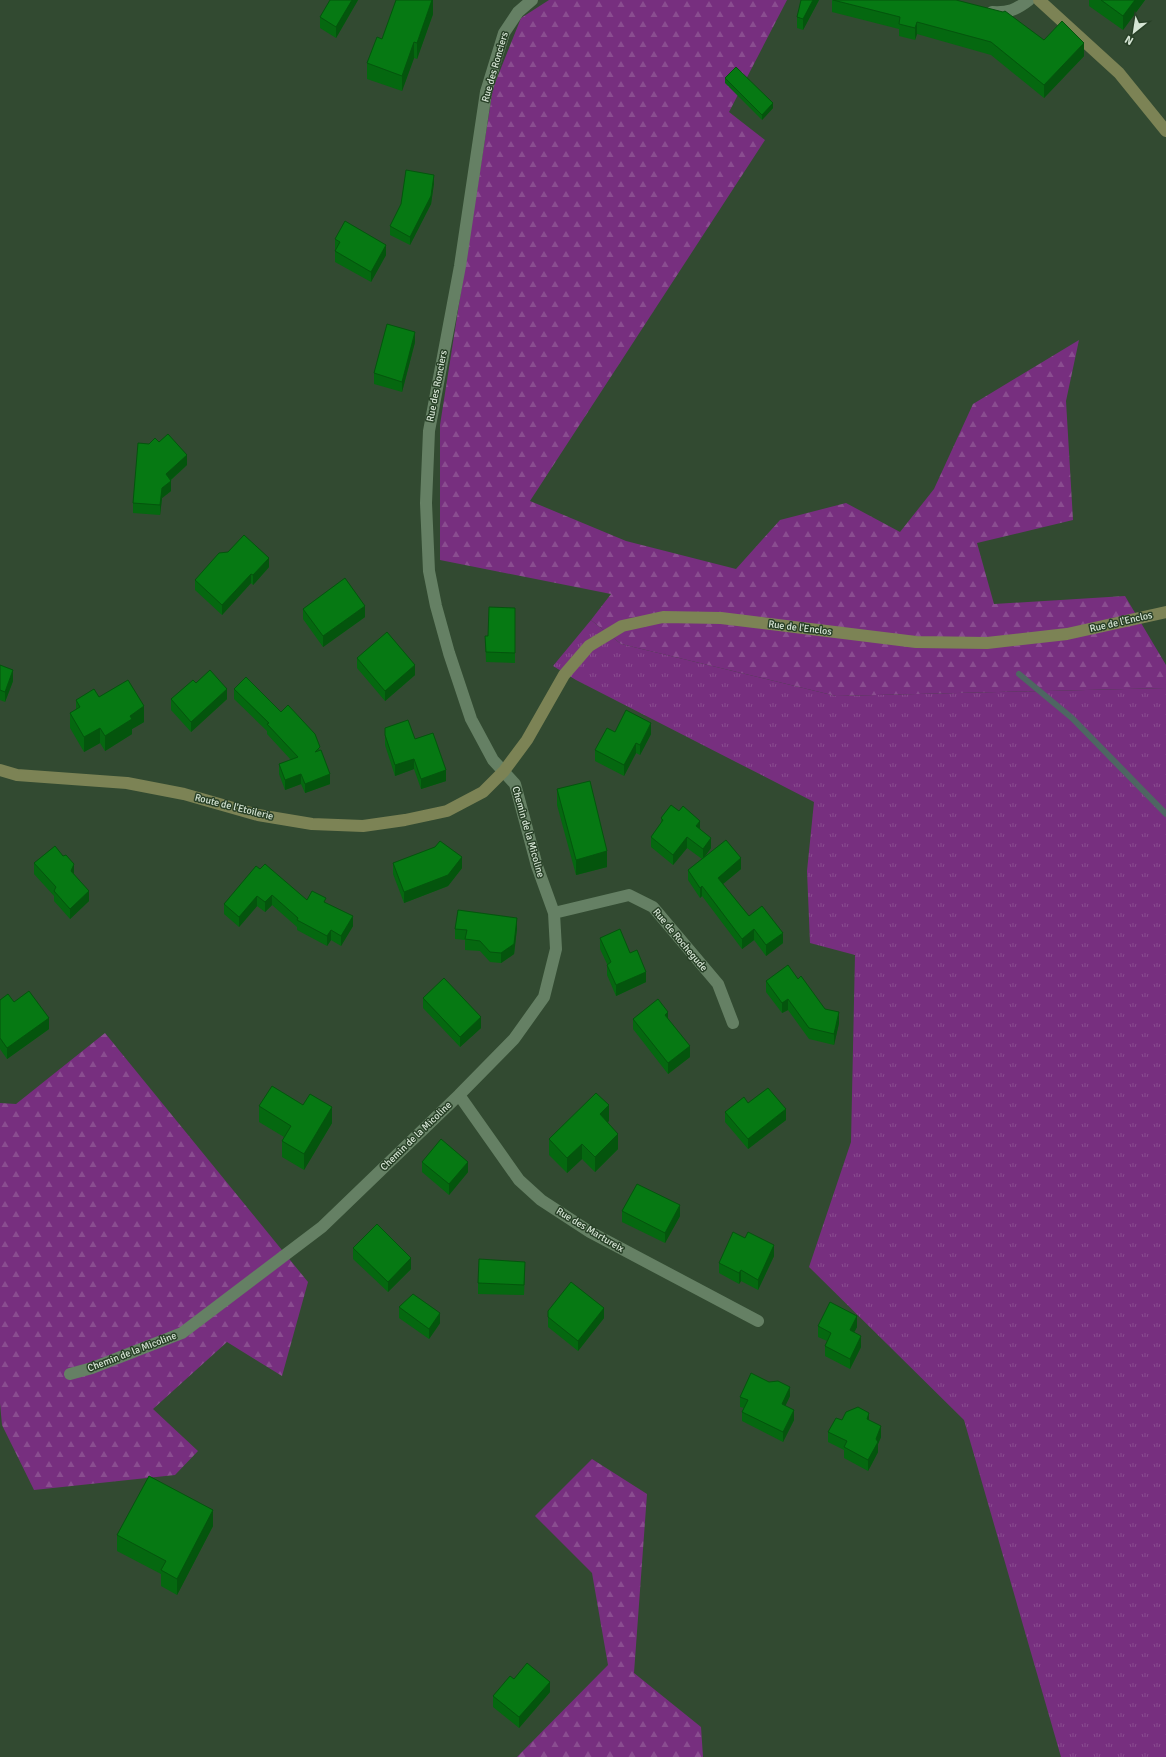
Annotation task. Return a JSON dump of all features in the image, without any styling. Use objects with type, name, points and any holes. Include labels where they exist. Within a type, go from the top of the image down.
[{"type":"street","name":"Rue des Ronciers","points":[[504,772],[493,760],[472,719],[449,653],[436,606],[429,571],[426,503],[429,431],[460,266],[486,92],[504,33],[518,12],[532,0]]},
{"type":"street","points":[[981,10],[1005,13],[1016,10],[1029,0]]},
{"type":"street","points":[[1039,0],[1119,73],[1166,131]]},
{"type":"street","name":"Rue de l'Enclos","points":[[504,772],[527,740],[564,675],[589,646],[622,626],[663,617],[721,618],[916,642],[987,643],[1067,634],[1166,612]]},
{"type":"street","name":"Route de l'Etoilerie","points":[[0,770],[18,775],[127,783],[184,794],[258,815],[312,824],[363,826],[406,820],[447,811],[483,792],[504,772]]},
{"type":"street","name":"Chemin de la Micoline","points":[[70,1374],[92,1368],[182,1334],[322,1227],[459,1095],[514,1039],[544,997],[556,949],[554,913],[537,866],[514,784],[504,772]]},
{"type":"street","name":"Rue de Rochegude","points":[[554,913],[629,895],[653,907],[718,984],[733,1023]]},
{"type":"street","name":"Rue des Martureix","points":[[459,1095],[520,1180],[541,1200],[590,1232],[758,1321]]},
{"type":"green space","points":[[549,0],[787,0],[729,112],[765,140],[530,501],[626,541],[736,569],[780,520],[846,503],[900,532],[934,489],[973,404],[1079,340],[1066,401],[1073,520],[977,543],[994,604],[1125,596],[1166,665],[1166,688],[836,696],[621,644],[591,620],[611,594],[440,560],[440,425],[493,88],[521,18]]},
{"type":"green space","points":[[591,620],[621,644],[836,696],[1166,688],[1166,1757],[1061,1757],[964,1420],[809,1267],[851,1142],[855,955],[810,943],[807,871],[814,802],[576,680],[553,666]]},
{"type":"green space","points":[[105,1033],[308,1282],[282,1376],[227,1342],[153,1409],[198,1451],[175,1475],[34,1490],[2,1425],[0,1403],[0,1103],[16,1104]]},
{"type":"green space","points":[[592,1459],[647,1494],[634,1673],[701,1727],[703,1757],[517,1757],[608,1665],[592,1573],[535,1516]]},
{"type":"building","points":[[330,0],[352,0],[336,27],[320,17]]},
{"type":"building","points":[[396,0],[432,0],[417,43],[414,42],[402,76],[367,63],[377,37],[382,39]]},
{"type":"building","points":[[801,0],[813,0],[803,19],[797,17]]},
{"type":"building","points":[[833,0],[956,0],[1003,12],[1005,11],[1044,40],[1062,21],[1084,43],[1044,85],[991,42],[917,22],[915,28],[899,24],[900,17]]},
{"type":"building","points":[[1101,0],[1135,0],[1123,16]]},
{"type":"building","points":[[736,67],[773,103],[762,115],[725,78]]},
{"type":"building","points":[[406,170],[434,175],[431,196],[410,237],[390,226],[401,204]]},
{"type":"building","points":[[345,221],[386,245],[371,272],[335,251],[340,242],[335,239]]},
{"type":"building","points":[[387,324],[415,332],[402,382],[374,373]]},
{"type":"building","points":[[168,434],[187,455],[166,474],[171,481],[162,488],[160,505],[133,503],[138,443],[149,444],[155,438],[159,442]]},
{"type":"building","points":[[244,535],[269,558],[253,575],[251,574],[222,605],[195,580],[219,553],[228,552]]},
{"type":"building","points":[[345,578],[365,606],[323,636],[303,609]]},
{"type":"building","points":[[489,607],[515,608],[515,653],[486,652],[485,636],[488,636]]},
{"type":"building","points":[[387,632],[415,665],[385,691],[357,658]]},
{"type":"building","points":[[0,665],[13,670],[5,692],[0,690]]},
{"type":"building","points":[[210,670],[227,689],[191,722],[171,699],[193,680],[196,683]]},
{"type":"building","points":[[246,677],[281,712],[288,705],[315,734],[320,747],[315,752],[321,750],[330,774],[305,784],[301,774],[285,780],[279,764],[298,757],[267,724],[269,723],[234,689]]},
{"type":"building","points":[[128,680],[144,706],[130,716],[132,719],[105,736],[100,728],[84,737],[70,713],[80,707],[76,700],[94,689],[99,697]]},
{"type":"building","points":[[626,710],[651,723],[640,745],[636,743],[624,765],[595,750],[607,728],[615,732]]},
{"type":"building","points":[[408,720],[415,739],[433,733],[446,770],[421,779],[414,759],[395,765],[385,735],[385,728]]},
{"type":"building","points":[[590,781],[607,851],[576,860],[557,789]]},
{"type":"building","points":[[671,805],[679,811],[683,806],[700,821],[696,826],[711,838],[703,849],[687,837],[673,855],[651,837],[663,820],[661,818]]},
{"type":"building","points":[[726,840],[741,858],[718,878],[749,916],[762,906],[783,933],[766,945],[754,929],[742,939],[702,886],[700,888],[688,870]]},
{"type":"building","points":[[440,841],[462,857],[448,875],[404,892],[393,863],[435,847]]},
{"type":"building","points":[[55,846],[63,856],[66,855],[74,864],[71,871],[89,891],[70,909],[54,891],[56,887],[34,863]]},
{"type":"building","points":[[265,864],[307,900],[312,891],[326,898],[324,902],[353,916],[341,936],[331,930],[327,936],[297,920],[298,918],[272,895],[265,902],[257,896],[239,917],[224,904],[256,866],[260,869]]},
{"type":"building","points":[[458,910],[517,918],[514,944],[501,953],[490,952],[480,941],[465,939],[467,930],[455,929]]},
{"type":"building","points":[[620,929],[630,953],[637,950],[646,972],[616,985],[607,965],[611,962],[600,938]]},
{"type":"building","points":[[788,965],[798,979],[801,976],[825,1009],[839,1012],[834,1034],[809,1028],[788,999],[782,1003],[766,981]]},
{"type":"building","points":[[444,978],[481,1017],[460,1037],[423,998]]},
{"type":"building","points":[[29,991],[49,1018],[7,1048],[0,1038],[0,1000],[8,994],[14,1002]]},
{"type":"building","points":[[658,999],[668,1012],[665,1015],[690,1046],[668,1063],[633,1019]]},
{"type":"building","points":[[272,1086],[303,1105],[310,1094],[332,1107],[304,1154],[282,1141],[291,1126],[259,1106]]},
{"type":"building","points":[[768,1088],[786,1109],[748,1139],[725,1112],[744,1097],[748,1103]]},
{"type":"building","points":[[596,1093],[609,1105],[600,1114],[618,1134],[595,1157],[582,1144],[567,1158],[549,1139]]},
{"type":"building","points":[[441,1139],[468,1162],[449,1184],[422,1162]]},
{"type":"building","points":[[637,1184],[680,1205],[665,1233],[622,1211]]},
{"type":"building","points":[[377,1224],[411,1258],[388,1282],[353,1248]]},
{"type":"building","points":[[733,1232],[745,1238],[748,1232],[774,1245],[758,1280],[741,1270],[739,1273],[719,1263]]},
{"type":"building","points":[[479,1259],[525,1262],[524,1285],[478,1283]]},
{"type":"building","points":[[571,1282],[604,1308],[578,1341],[548,1317],[548,1311]]},
{"type":"building","points":[[413,1294],[440,1313],[429,1329],[399,1307]]},
{"type":"building","points":[[830,1302],[857,1316],[850,1330],[861,1336],[850,1359],[825,1346],[831,1333],[818,1326]]},
{"type":"building","points":[[751,1373],[769,1382],[778,1381],[790,1387],[782,1404],[794,1410],[783,1432],[742,1412],[748,1400],[740,1397]]},
{"type":"building","points":[[858,1407],[869,1413],[867,1419],[881,1426],[876,1439],[878,1442],[868,1460],[844,1447],[847,1441],[828,1432],[836,1418],[842,1420],[846,1412]]},
{"type":"building","points":[[149,1476],[213,1510],[177,1579],[161,1570],[166,1561],[117,1535]]},
{"type":"building","points":[[527,1663],[550,1682],[519,1717],[493,1696],[510,1676],[514,1679]]},
{"type":"waterway","points":[[1019,674],[1072,718],[1166,814]]}]
